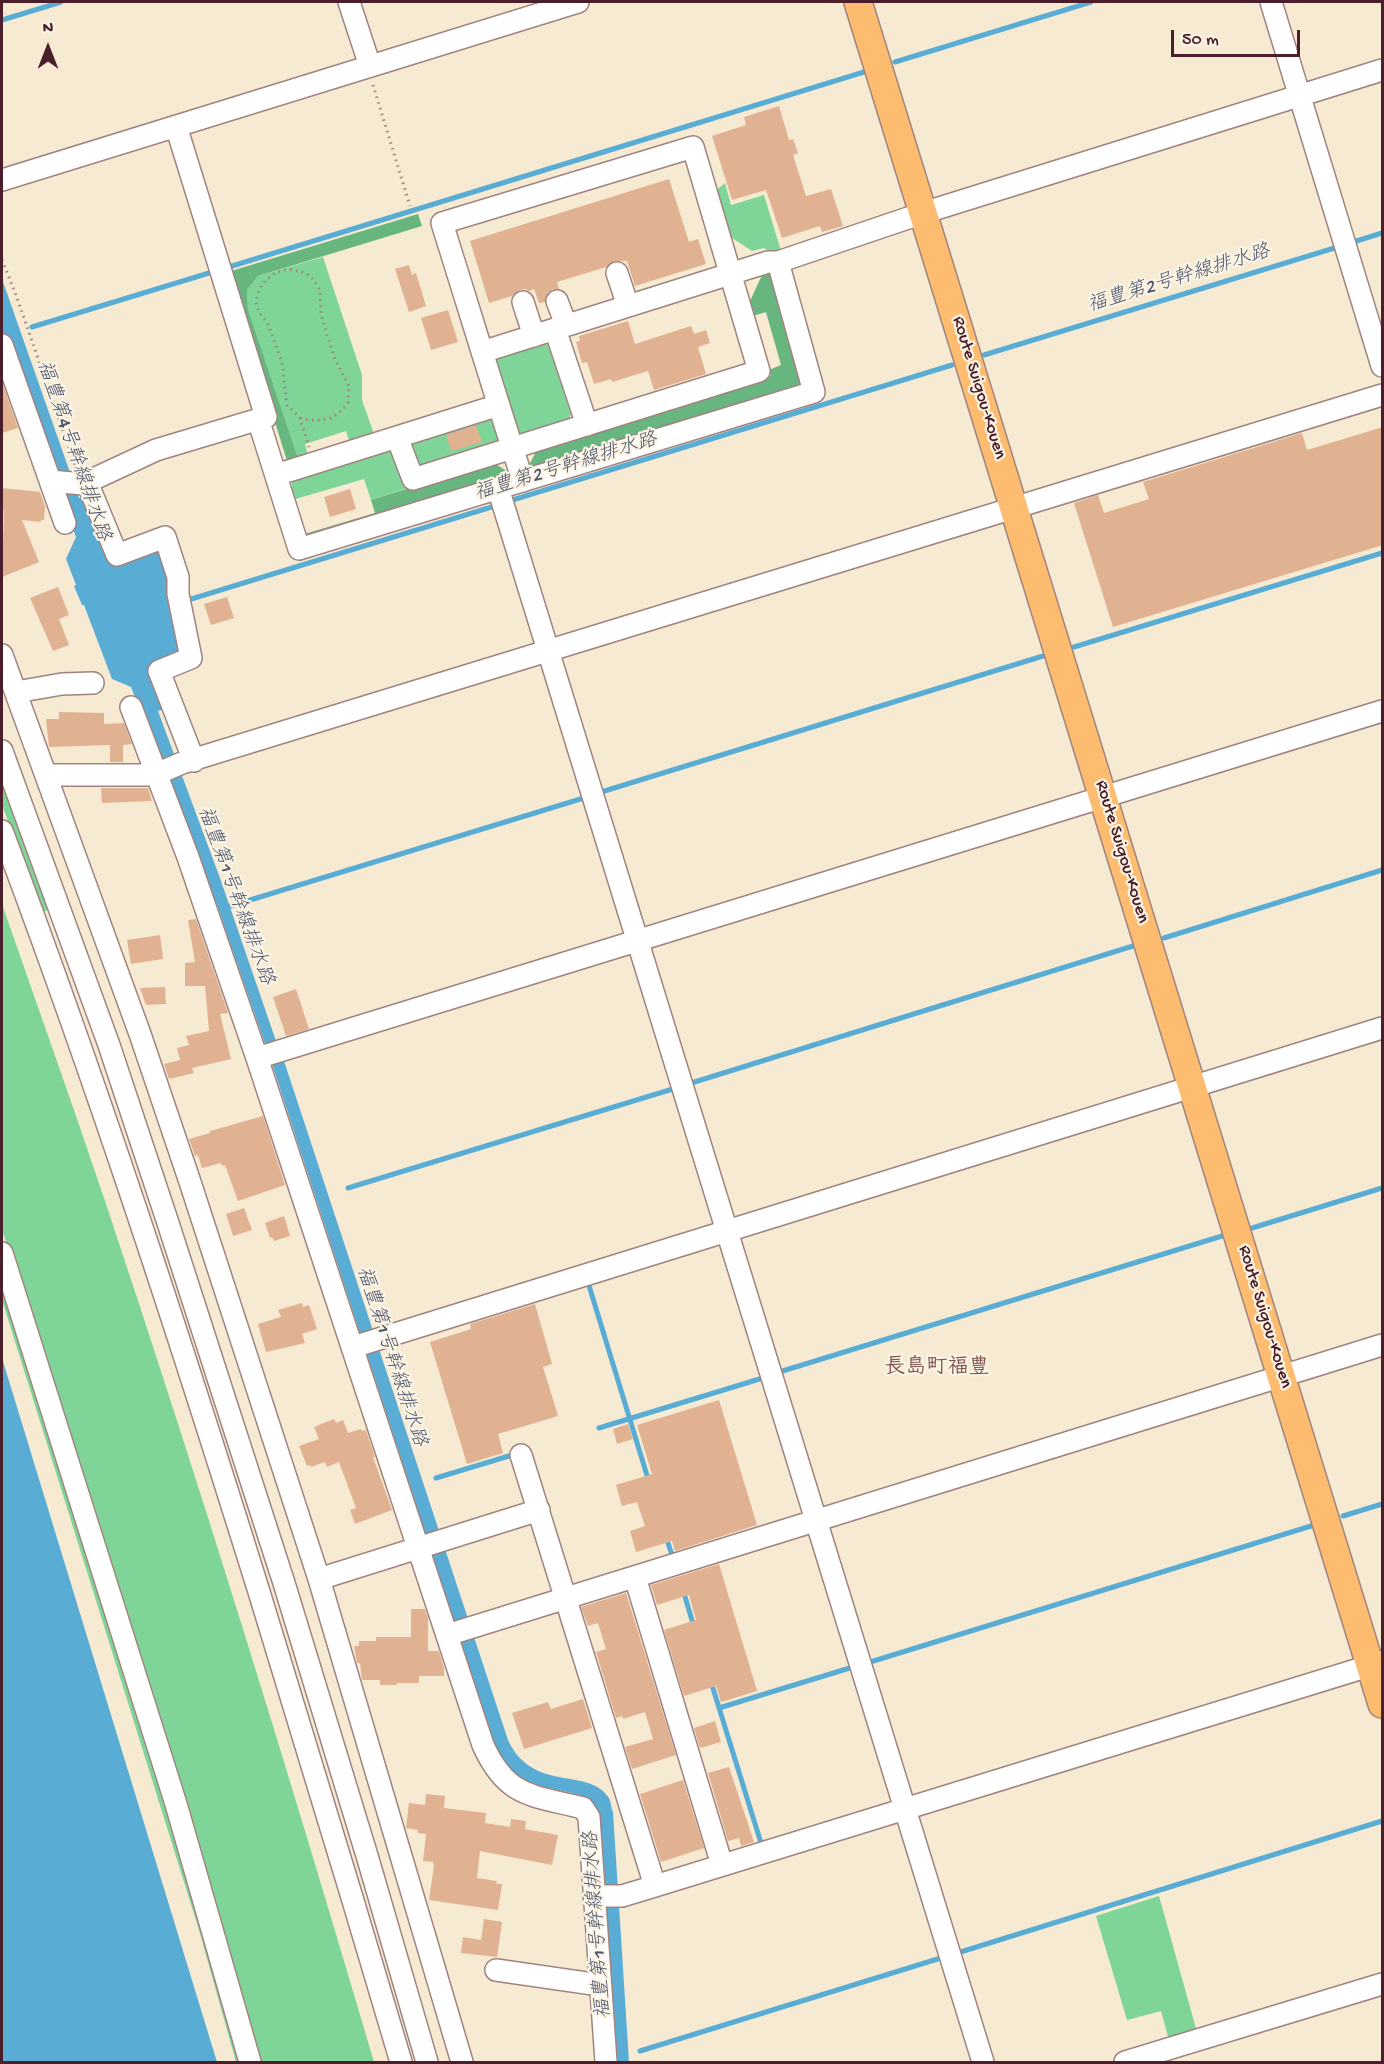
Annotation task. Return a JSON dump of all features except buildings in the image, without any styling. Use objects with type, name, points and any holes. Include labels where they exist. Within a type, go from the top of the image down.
[{"type":"main road","name":"Route Suigou-Kouen","points":[[858,2],[1282,1376],[1377,1664],[1383,1704]]},
{"type":"street","points":[[350,2],[369,66]]},
{"type":"street","points":[[2,180],[578,2]]},
{"type":"street","points":[[1270,2],[1383,366]]},
{"type":"street","points":[[482,352],[768,262],[777,262],[923,213],[1383,70]]},
{"type":"street","points":[[51,481],[85,483],[156,450],[266,417],[176,126]]},
{"type":"street","points":[[397,437],[413,479],[512,448],[587,425],[759,371],[693,147],[442,223],[512,448],[523,481]]},
{"type":"street","points":[[258,419],[299,549],[501,497],[523,481],[814,392],[777,262]]},
{"type":"street","points":[[617,273],[628,306]]},
{"type":"street","points":[[557,301],[561,327],[587,425]]},
{"type":"street","points":[[523,302],[534,336]]},
{"type":"street","points":[[2,345],[65,523]]},
{"type":"street","points":[[46,775],[159,772],[1383,395]]},
{"type":"street","points":[[276,475],[499,405]]},
{"type":"street","points":[[85,483],[117,555],[165,537],[178,577],[178,594],[191,658],[159,671],[188,762]]},
{"type":"street","points":[[501,497],[983,2062]]},
{"type":"street","points":[[2,655],[162,1099],[319,1579],[462,2062]]},
{"type":"street","points":[[16,692],[62,684],[93,683]]},
{"type":"street","points":[[131,707],[159,772],[259,1058],[450,1634],[483,1745],[497,1771],[515,1788],[531,1795],[583,1808],[589,1816],[606,2062]]},
{"type":"street","points":[[259,1058],[1383,711]]},
{"type":"street","points":[[2,751],[109,1045],[169,1226],[287,1594],[427,2062]]},
{"type":"street","points":[[2,831],[129,1187],[218,1460],[346,1874],[400,2062]]},
{"type":"street","points":[[356,1346],[1383,1028]]},
{"type":"street","points":[[2,1253],[176,1804],[250,2062]]},
{"type":"street","points":[[450,1634],[1383,1345]]},
{"type":"street","points":[[521,1455],[655,1886]]},
{"type":"street","points":[[319,1579],[538,1510]]},
{"type":"street","points":[[635,1577],[722,1865]]},
{"type":"street","points":[[596,1896],[622,1896],[1377,1664]]},
{"type":"street","points":[[496,1970],[600,1985]]},
{"type":"street","points":[[1125,2062],[1383,1984]]},
{"type":"path","points":[[369,66],[410,206]]},
{"type":"path","points":[[2,260],[78,472],[85,483]]},
{"type":"path","points":[[300,418],[316,422],[333,417],[348,403],[350,386],[335,359],[327,335],[321,314],[320,290],[306,273],[288,269],[275,273],[265,281],[259,290],[256,302],[259,312],[268,324],[282,363],[287,405],[300,418],[314,463]]},
{"type":"green space","points":[[725,183],[731,205],[764,195],[781,251],[772,254],[764,248],[752,251],[729,236],[715,191]]},
{"type":"green space","points":[[418,214],[422,226],[258,276],[247,290],[248,309],[299,461],[288,464],[228,272]]},
{"type":"green space","points":[[323,257],[362,375],[362,400],[375,437],[351,446],[346,431],[305,444],[309,459],[299,461],[248,309],[247,290],[258,276]]},
{"type":"green space","points":[[770,273],[802,376],[797,389],[529,471],[529,465],[538,448],[771,376],[769,370],[781,365],[766,312],[753,316],[750,301],[762,275]]},
{"type":"green space","points":[[542,342],[548,345],[571,414],[568,421],[523,436],[515,432],[493,364],[498,357]]},
{"type":"green space","points":[[485,417],[495,419],[501,437],[497,445],[422,468],[414,464],[408,446],[413,439]]},
{"type":"green space","points":[[386,448],[396,451],[408,488],[371,500],[364,479],[292,500],[292,478]]},
{"type":"green space","points":[[492,462],[507,471],[509,477],[309,538],[301,535],[375,513],[371,500]]},
{"type":"green space","points":[[2,769],[52,908],[43,912],[2,805]]},
{"type":"green space","points":[[2,904],[104,1198],[175,1413],[277,1737],[374,2062],[257,2062],[40,1340],[2,1230]]},
{"type":"green space","points":[[2,1266],[245,2062],[236,2062],[199,1930],[2,1300]]},
{"type":"green space","points":[[1159,1896],[1197,2032],[1169,2040],[1161,2011],[1127,2020],[1096,1916]]},
{"type":"water","points":[[2,279],[79,498],[89,496],[115,561],[162,544],[185,655],[152,668],[167,708],[158,711],[220,878],[285,1064],[508,1740],[519,1757],[532,1767],[546,1774],[588,1783],[600,1789],[610,1800],[613,1812],[629,2062],[616,2062],[597,1809],[581,1796],[522,1780],[508,1767],[495,1746],[272,1064],[219,911],[145,716],[143,717],[131,687],[112,679],[84,605],[74,586],[76,585],[66,559],[76,537],[63,503],[62,490],[2,330]]},
{"type":"water","points":[[2,1358],[217,2062],[2,2062]]},
{"type":"waterway","points":[[2,20],[61,2]]},
{"type":"waterway","points":[[895,62],[1091,2]]},
{"type":"waterway","points":[[232,266],[864,72]]},
{"type":"waterway","name":"福豊第2号幹線排水路","points":[[1350,243],[1382,233]]},
{"type":"waterway","name":"福豊第2号幹線排水路","points":[[984,355],[1341,246]]},
{"type":"waterway","points":[[32,327],[209,273]]},
{"type":"waterway","name":"福豊第2号幹線排水路","points":[[506,502],[952,365]]},
{"type":"waterway","name":"福豊第2号幹線排水路","points":[[188,600],[498,505]]},
{"type":"waterway","points":[[1074,647],[1382,553]]},
{"type":"waterway","points":[[598,793],[1043,656]]},
{"type":"waterway","name":"福豊第1号幹線排水路","points":[[224,908],[587,797]]},
{"type":"waterway","points":[[1164,938],[1382,870]]},
{"type":"waterway","points":[[688,1084],[1133,946]]},
{"type":"waterway","points":[[348,1188],[676,1088]]},
{"type":"waterway","points":[[1252,1228],[1382,1188]]},
{"type":"waterway","points":[[776,1373],[1222,1236]]},
{"type":"waterway","points":[[587,1279],[649,1482]]},
{"type":"waterway","points":[[599,1428],[766,1377]]},
{"type":"waterway","points":[[436,1478],[509,1456]]},
{"type":"waterway","points":[[1343,1516],[1382,1504]]},
{"type":"waterway","points":[[867,1663],[1311,1526]]},
{"type":"waterway","points":[[666,1537],[672,1555]]},
{"type":"waterway","points":[[683,1590],[694,1627]]},
{"type":"waterway","points":[[719,1708],[853,1667]]},
{"type":"waterway","points":[[711,1682],[761,1843]]},
{"type":"waterway","points":[[954,1954],[1382,1821]]},
{"type":"waterway","points":[[640,2051],[944,1957]]},
{"type":"district","name":"長島町福豊","points":[[937,1369]]},
{"type":"water label","name":"福豊第4号幹線排水路","points":[[72,451]]}]
